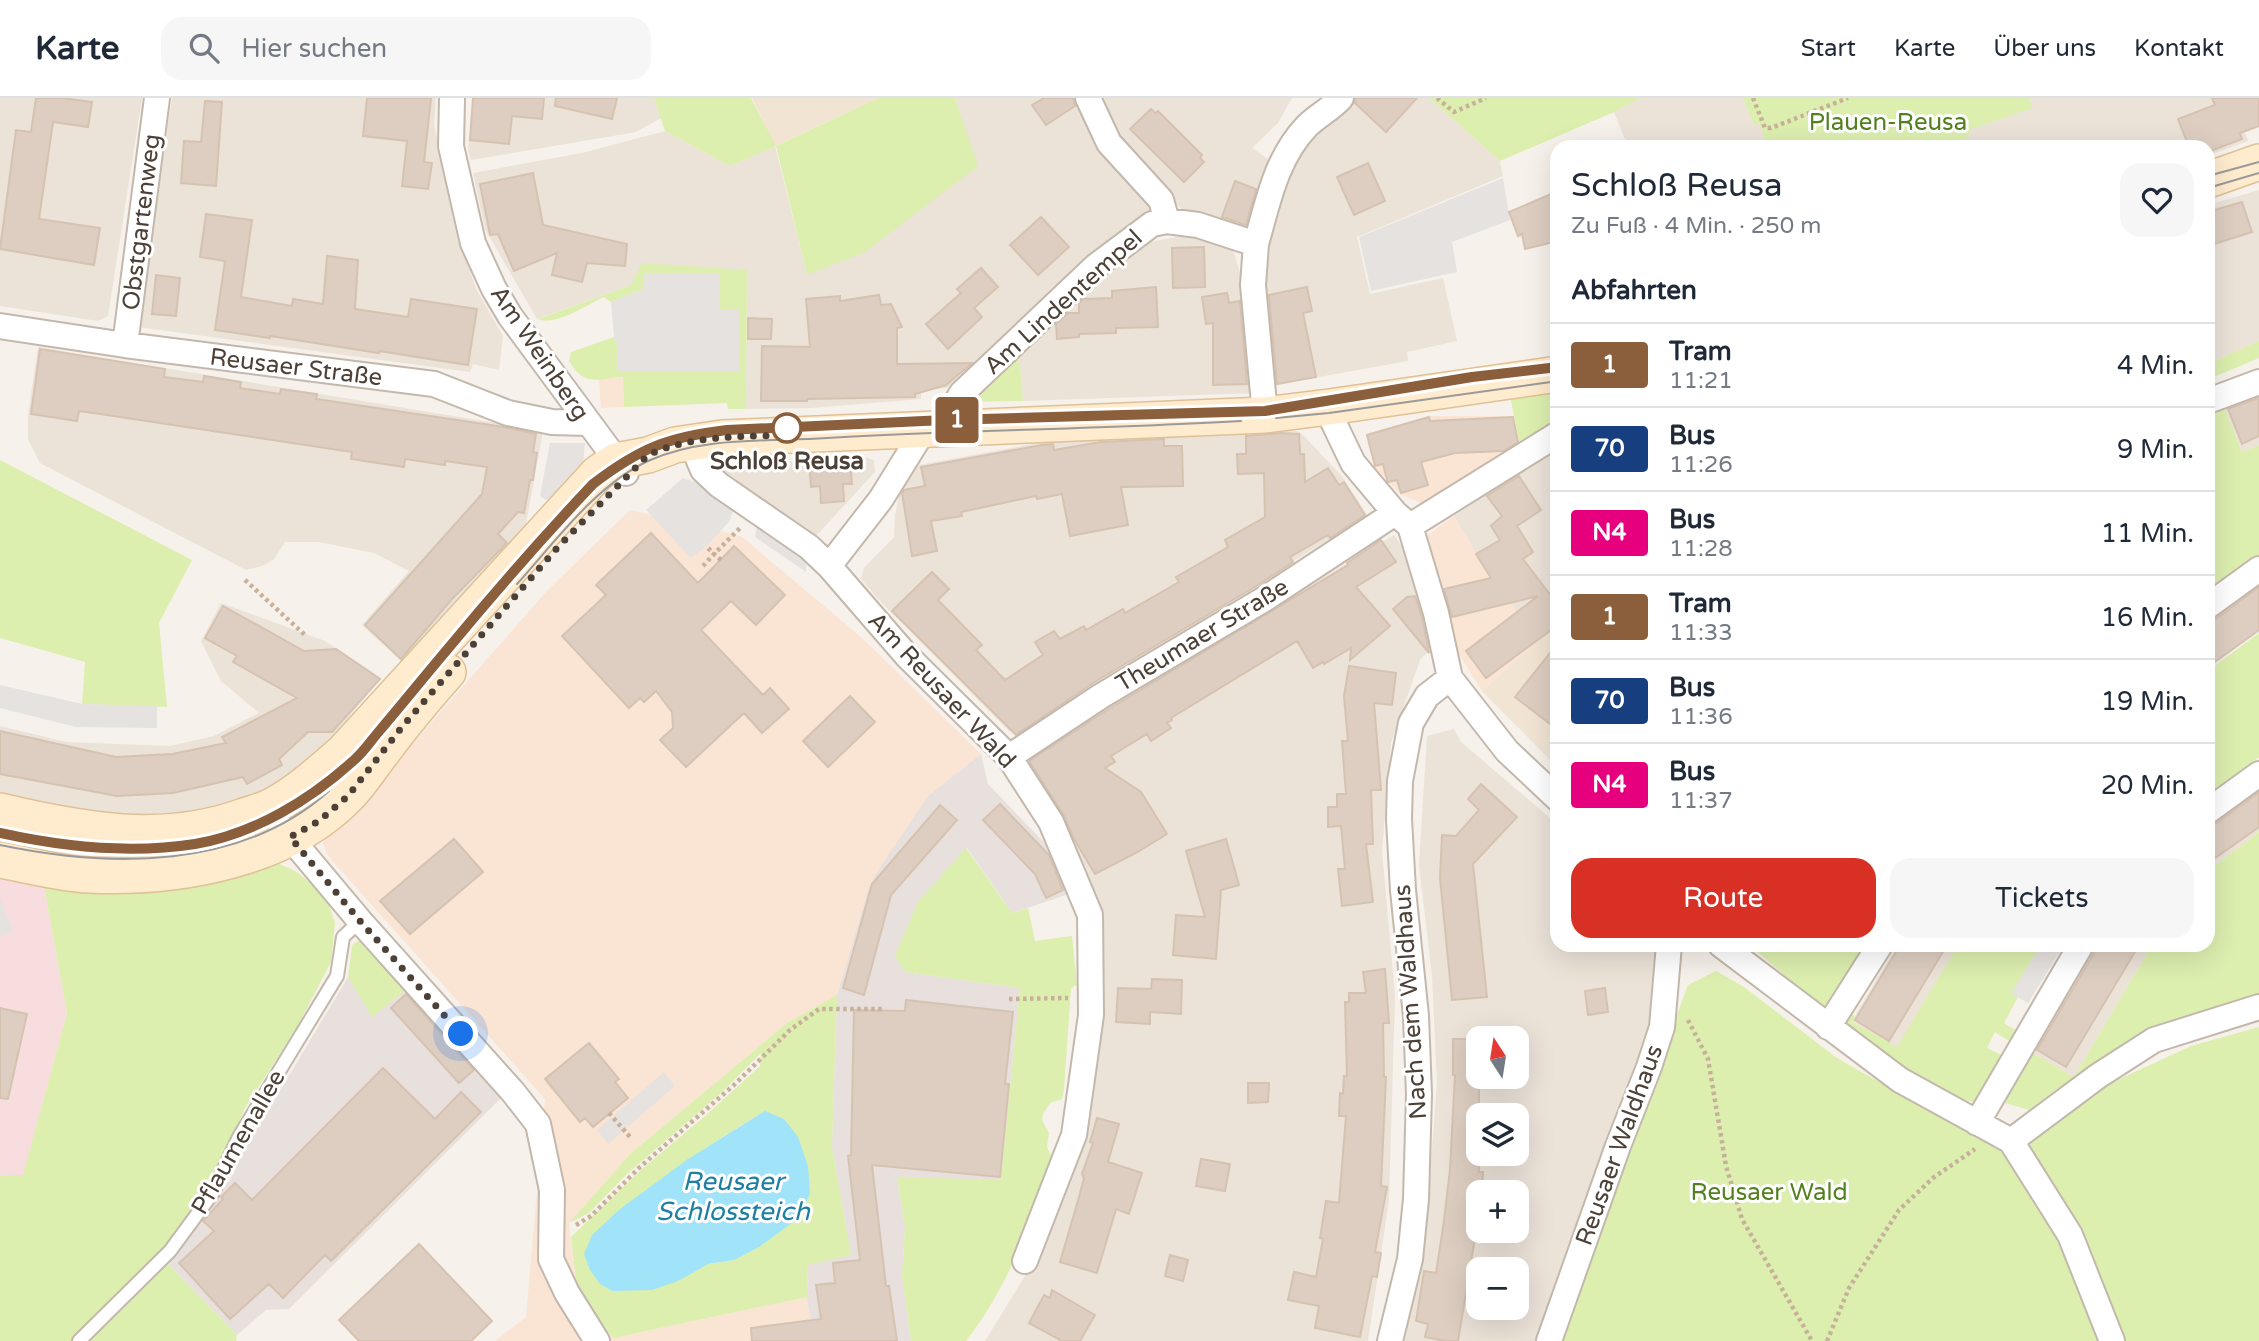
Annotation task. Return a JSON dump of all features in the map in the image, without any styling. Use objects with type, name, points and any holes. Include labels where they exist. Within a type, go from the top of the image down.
[{"type":"street","name":"Obstgartenweg","points":[[125,345],[157,98]]},
{"type":"street","name":"Am Weinberg","points":[[452,98],[451,146],[473,243],[494,289],[510,316],[587,422],[631,464]]},
{"type":"street","name":"Am Lindentempel","points":[[1088,98],[1109,143],[1161,200],[1167,222]]},
{"type":"street","points":[[1265,415],[1253,285],[1256,244],[1279,166],[1290,147],[1308,125],[1341,98]]},
{"type":"street","points":[[2215,178],[2259,162]]},
{"type":"street","name":"Am Lindentempel","points":[[935,428],[945,420],[962,393],[1096,266],[1152,224],[1167,222],[1198,225],[1256,244]]},
{"type":"street","name":"Reusaer Straße","points":[[0,326],[125,345],[434,384],[508,414],[552,422],[587,422]]},
{"type":"street","points":[[0,811],[105,832],[158,833],[192,831],[269,808],[306,784],[343,752],[598,473],[631,464],[668,447],[722,438],[1265,415],[1550,375]]},
{"type":"street","points":[[2215,398],[2259,382]]},
{"type":"street","points":[[1329,408],[1353,463],[1402,519],[1436,613],[1450,678],[1507,751],[1550,791]]},
{"type":"street","points":[[829,566],[935,428]]},
{"type":"street","name":"Theumaer Straße","points":[[1009,757],[1101,696],[1266,598],[1402,519],[1550,438]]},
{"type":"street","name":"Am Reusaer Wald","points":[[691,442],[703,470],[719,485],[809,547],[829,566],[907,656],[1009,757],[1051,822],[1090,915],[1091,1015],[1074,1135],[1025,1261]]},
{"type":"street","points":[[0,860],[88,875],[149,874],[199,869],[245,857],[319,821],[348,796],[439,682],[631,464]]},
{"type":"street","points":[[2215,601],[2259,569]]},
{"type":"street","name":"Nach dem Waldhaus","points":[[1390,1341],[1410,1259],[1416,1199],[1419,1094],[1416,1016],[1403,890],[1399,819],[1401,781],[1411,723],[1427,696],[1450,678]]},
{"type":"street","points":[[2215,806],[2259,774]]},
{"type":"street","points":[[269,808],[360,921],[513,1092],[538,1124],[552,1190],[551,1259],[567,1293],[597,1341]]},
{"type":"street","name":"Reusaer Waldhaus","points":[[1549,1341],[1662,1027],[1668,952]]},
{"type":"street","points":[[1730,952],[1900,1080],[2005,1138],[2070,1235],[2112,1341]]},
{"type":"street","points":[[1828,1027],[1876,952]]},
{"type":"street","points":[[1977,1123],[2077,952]]},
{"type":"street","points":[[2005,1138],[2154,1040],[2259,1007]]},
{"type":"lane","name":"Pflaumenallee","points":[[79,1341],[170,1251],[212,1194],[239,1138],[337,976],[344,937],[360,921]]},
{"type":"path","points":[[1437,98],[1454,112],[1486,98]]},
{"type":"path","points":[[1753,98],[1765,128],[1771,128],[1848,98]]},
{"type":"path","points":[[702,566],[757,511]]},
{"type":"path","points":[[706,546],[721,560]]},
{"type":"path","points":[[245,580],[305,635]]},
{"type":"path","points":[[1009,999],[1091,998]]},
{"type":"path","points":[[552,1231],[567,1230],[591,1216],[640,1167],[734,1086],[790,1030],[819,1009],[885,1009]]},
{"type":"path","points":[[1687,1019],[1708,1059],[1726,1166],[1742,1219],[1812,1341]]},
{"type":"path","points":[[609,1113],[631,1137]]},
{"type":"path","points":[[1827,1341],[1849,1288],[1899,1210],[1953,1162],[2005,1138]]},
{"type":"shaded area","points":[[0,98],[142,98],[108,316],[98,321],[0,306]]},
{"type":"shaded area","points":[[172,98],[436,98],[434,124],[453,218],[476,289],[503,336],[499,370],[473,364],[470,372],[138,327]]},
{"type":"shaded area","points":[[473,98],[654,98],[661,118],[636,132],[471,160],[468,150]]},
{"type":"shaded area","points":[[752,98],[878,98],[775,146]]},
{"type":"shaded area","points":[[955,98],[1079,98],[1151,202],[1151,210],[947,388],[921,391],[921,399],[811,408],[746,409],[747,270],[631,285],[537,319],[485,229],[473,173],[582,153],[665,131],[730,166],[775,146],[807,275],[977,166]]},
{"type":"shaded area","points":[[1098,98],[1292,98],[1278,123],[1252,148],[1274,163],[1248,237],[1188,216],[1118,143]]},
{"type":"shaded area","points":[[1348,98],[1429,98],[1500,161],[1503,176],[1357,237],[1370,294],[1443,278],[1457,341],[1407,352],[1408,361],[1274,385],[1258,285],[1288,157]]},
{"type":"shaded area","points":[[1639,98],[1743,98],[1754,125],[1759,123],[1765,140],[1625,140],[1614,112]]},
{"type":"shaded area","points":[[2029,98],[2259,98],[2259,127],[2245,132],[2248,141],[2215,153],[2215,140],[1959,140],[1970,137],[1969,130],[2032,108]]},
{"type":"shaded area","points":[[1503,178],[1510,220],[1452,242],[1457,272],[1371,291],[1359,237]]},
{"type":"shaded area","points":[[2259,190],[2259,341],[2215,360],[2215,203]]},
{"type":"shaded area","points":[[1200,235],[1232,246],[1246,293],[1255,393],[1023,401],[1019,353],[1114,261],[1145,243]]},
{"type":"shaded area","points":[[643,273],[720,273],[720,310],[740,310],[739,372],[617,371],[617,344],[611,302],[643,289]]},
{"type":"shaded area","points":[[38,347],[543,431],[526,524],[402,662],[362,625],[409,571],[374,553],[319,542],[285,542],[274,559],[262,566],[246,570],[40,463],[28,439],[28,415]]},
{"type":"shaded area","points":[[623,377],[624,407],[601,408],[599,379]]},
{"type":"shaded area","points":[[2259,393],[2259,445],[2242,452],[2224,407]]},
{"type":"shaded area","points":[[1429,416],[1513,416],[1521,450],[1423,504],[1400,494],[1375,467],[1366,434]]},
{"type":"shaded area","points":[[1284,429],[1300,432],[1341,475],[1368,516],[1010,732],[861,579],[864,568],[894,537],[901,486],[919,465],[1054,440]]},
{"type":"shaded area","points":[[550,443],[585,443],[583,465],[552,504],[540,496]]},
{"type":"shaded area","points":[[1550,450],[1550,627],[1534,635],[1491,578],[1454,516]]},
{"type":"shaded area","points":[[864,457],[874,460],[875,472],[816,536],[811,537],[721,473],[723,465]]},
{"type":"shaded area","points":[[683,478],[712,488],[734,508],[729,522],[691,558],[646,510]]},
{"type":"shaded area","points":[[630,510],[741,536],[862,638],[981,754],[929,795],[869,887],[837,995],[787,1023],[630,1154],[569,1223],[577,1289],[613,1338],[807,1297],[813,1341],[495,1341],[526,1317],[545,1099],[329,857],[323,844],[326,833],[386,774],[546,592]]},
{"type":"shaded area","points":[[1454,516],[1491,578],[1539,639],[1482,691],[1456,649],[1426,536]]},
{"type":"shaded area","points":[[758,521],[806,555],[806,572],[755,537]]},
{"type":"shaded area","points":[[1394,535],[1408,555],[1431,648],[1420,660],[1391,743],[1382,851],[1395,996],[1389,1200],[1368,1341],[985,1341],[1025,1276],[1063,1190],[1093,893],[1086,868],[1023,758]]},
{"type":"shaded area","points":[[221,603],[325,641],[381,678],[313,763],[246,801],[206,811],[145,815],[87,811],[0,794],[0,726],[66,742],[170,746],[214,736],[259,713],[221,681],[201,641]]},
{"type":"shaded area","points":[[1550,629],[1550,760],[1482,691]]},
{"type":"shaded area","points":[[0,685],[82,704],[157,706],[157,728],[76,727],[0,708]]},
{"type":"shaded area","points":[[1454,729],[1461,742],[1550,818],[1550,952],[1658,952],[1654,1002],[1645,1044],[1545,1341],[1405,1341],[1426,1229],[1437,1083],[1432,976],[1419,865],[1427,736]]},
{"type":"shaded area","points":[[981,754],[988,784],[1060,859],[1072,893],[1012,913],[967,848],[905,972],[1020,988],[1001,1181],[897,1177],[905,1227],[902,1276],[911,1341],[813,1341],[807,1297],[808,1264],[851,1255],[832,1146],[837,995],[869,887],[880,867],[929,795]]},
{"type":"shaded area","points":[[2259,777],[2259,832],[2215,865],[2215,809]]},
{"type":"shaded area","points":[[0,876],[44,886],[67,1013],[23,1176],[0,1176]]},
{"type":"shaded area","points":[[0,898],[13,931],[0,936]]},
{"type":"shaded area","points":[[1893,952],[1954,952],[1897,1048],[1852,1021]]},
{"type":"shaded area","points":[[2037,952],[2060,952],[2028,1003],[2011,993]]},
{"type":"shaded area","points":[[2086,952],[2148,952],[2074,1077],[2028,1050]]},
{"type":"shaded area","points":[[348,977],[373,1016],[407,989],[504,1095],[289,1309],[266,1310],[237,1335],[169,1265],[162,1250],[230,1180],[245,1149]]},
{"type":"shaded area","points":[[664,1072],[675,1086],[608,1144],[597,1130]]},
{"type":"green space","points":[[654,98],[751,98],[776,146],[730,166],[665,131]]},
{"type":"green space","points":[[878,98],[955,98],[978,166],[865,252],[807,275],[776,146]]},
{"type":"green space","points":[[1429,98],[1640,98],[1500,161]]},
{"type":"green space","name":"Plauen-Reusa","points":[[1743,98],[2029,98],[2033,108],[1969,130],[1970,137],[1959,140],[1765,140],[1759,123],[1754,125]]},
{"type":"green space","points":[[642,263],[747,270],[746,409],[728,409],[727,403],[624,407],[623,377],[592,380],[580,375],[569,361],[571,352],[614,337],[617,344],[618,371],[740,310],[720,310],[643,273],[643,289],[611,302],[604,297],[553,320],[538,319],[631,285]]},
{"type":"green space","points":[[2259,341],[2259,358],[2215,376],[2215,360]]},
{"type":"green space","points":[[1019,353],[1023,401],[970,402],[970,396]]},
{"type":"green space","points":[[1550,390],[1550,430],[1521,450],[1510,396]]},
{"type":"green space","points":[[2224,407],[2242,452],[2259,445],[2259,561],[2223,588],[2215,584],[2215,411]]},
{"type":"green space","points":[[0,460],[192,560],[159,623],[167,707],[82,704],[85,662],[0,638]]},
{"type":"green space","points":[[2259,633],[2259,757],[2215,790],[2215,666]]},
{"type":"green space","points":[[2259,832],[2259,995],[2127,1046],[2058,1088],[2029,1110],[2005,1103],[2028,1050],[2074,1077],[2148,952],[2215,952],[2215,865]]},
{"type":"green space","points":[[966,848],[1012,913],[1028,908],[1035,941],[1072,936],[1077,985],[1071,988],[1062,1099],[1050,1103],[1042,1120],[1049,1133],[1047,1147],[1054,1161],[1017,1255],[994,1300],[966,1341],[911,1341],[902,1276],[905,1227],[897,1177],[1001,1180],[1020,988],[905,972],[895,956],[918,902]]},
{"type":"green space","points":[[275,862],[297,872],[328,902],[335,923],[331,962],[296,1029],[245,1108],[209,1192],[162,1250],[169,1265],[237,1335],[236,1341],[0,1341],[0,1176],[23,1175],[67,1013],[44,886]]},
{"type":"green space","points":[[360,940],[407,989],[372,1017],[348,977],[352,945]]},
{"type":"green space","points":[[1757,952],[1867,952],[1830,1005],[1821,1006]]},
{"type":"green space","points":[[1954,952],[2037,952],[2012,993],[2018,997],[2004,1023],[2020,1033],[2008,1047],[2009,1041],[1995,1032],[1987,1048],[2008,1058],[1987,1098],[1973,1102],[1951,1095],[1889,1058],[1852,1031],[1846,1021],[1849,1012],[1855,1016],[1853,1022],[1897,1047]]},
{"type":"green space","name":"Reusaer Wald","points":[[1716,971],[1744,987],[1837,1058],[1970,1134],[2007,1151],[2113,1082],[2191,1046],[2259,1027],[2259,1341],[1555,1341],[1688,985]]},
{"type":"green space","points":[[837,995],[832,1146],[851,1255],[808,1265],[807,1297],[613,1338],[577,1290],[571,1237],[642,1169],[760,1066],[761,1053],[721,1093],[627,1174],[589,1213],[569,1223],[630,1154],[787,1023]],"holes":[[[765,1111],[734,1260],[708,1264],[612,1291],[594,1274],[591,1261],[593,1235],[633,1200],[676,1168]]]},
{"type":"water","name":"Reusaer Schlossteich","points":[[765,1111],[784,1119],[798,1137],[808,1166],[810,1193],[800,1217],[759,1247],[734,1260],[708,1264],[678,1281],[652,1290],[612,1291],[600,1284],[590,1270],[584,1254],[592,1235],[620,1209],[688,1159]]},
{"type":"building","points":[[36,98],[92,102],[88,127],[53,122],[39,219],[100,228],[94,265],[0,249],[16,130],[31,132]]},
{"type":"building","points":[[367,98],[431,98],[424,162],[432,163],[428,189],[402,186],[407,141],[363,136]]},
{"type":"building","points":[[473,98],[544,98],[542,119],[512,116],[509,144],[470,140]]},
{"type":"building","points":[[556,98],[617,98],[612,119],[555,106]]},
{"type":"building","points":[[1044,98],[1073,98],[1075,106],[1046,125],[1032,105]]},
{"type":"building","points":[[1355,98],[1417,98],[1386,132],[1355,103]]},
{"type":"building","points":[[2212,98],[2259,98],[2259,126],[2240,133],[2242,139],[2215,149],[2215,140],[2186,140],[2178,119],[2215,105]]},
{"type":"building","points":[[205,101],[222,102],[216,186],[181,183],[184,141],[201,142]]},
{"type":"building","points":[[1151,109],[1155,113],[1158,111],[1202,155],[1200,158],[1204,162],[1184,182],[1130,129]]},
{"type":"building","points":[[1368,163],[1385,201],[1354,215],[1337,177]]},
{"type":"building","points":[[533,173],[543,225],[627,244],[625,266],[587,263],[582,282],[552,275],[557,253],[514,271],[498,234],[490,235],[480,184]]},
{"type":"building","points":[[1235,181],[1256,189],[1246,225],[1222,217]]},
{"type":"building","points":[[1550,194],[1550,243],[1525,249],[1522,234],[1518,236],[1509,212]]},
{"type":"building","points":[[2242,202],[2252,232],[2215,244],[2215,210]]},
{"type":"building","points":[[206,214],[252,220],[241,297],[292,306],[293,299],[323,304],[327,256],[358,260],[355,309],[408,317],[411,299],[477,309],[468,365],[215,330],[225,261],[200,257]]},
{"type":"building","points":[[1041,217],[1069,247],[1038,275],[1010,245]]},
{"type":"building","points":[[1204,247],[1205,287],[1173,288],[1172,248]]},
{"type":"building","points":[[981,268],[998,287],[974,308],[982,317],[948,349],[926,324],[961,293],[957,289]]},
{"type":"building","points":[[156,275],[180,278],[176,316],[152,314]]},
{"type":"building","points":[[1156,287],[1158,327],[1116,328],[1116,333],[1079,334],[1079,337],[1057,339],[1056,324],[1068,313],[1079,313],[1079,303],[1083,299],[1112,298],[1112,291]]},
{"type":"building","points":[[1307,287],[1312,311],[1303,313],[1316,377],[1277,384],[1269,295]]},
{"type":"building","points":[[1227,293],[1229,303],[1240,301],[1247,384],[1213,385],[1213,323],[1206,324],[1202,297]]},
{"type":"building","points":[[879,295],[881,305],[891,304],[902,327],[897,328],[897,364],[972,363],[946,385],[915,394],[915,397],[761,401],[762,346],[810,347],[806,299],[840,296],[840,301]]},
{"type":"building","points":[[748,318],[772,319],[771,339],[748,339]]},
{"type":"building","points":[[40,349],[165,369],[164,377],[203,382],[204,376],[241,382],[240,388],[280,394],[281,389],[317,394],[316,399],[536,434],[533,452],[537,453],[533,480],[530,480],[524,513],[518,512],[498,534],[507,543],[452,599],[401,659],[365,625],[482,494],[487,467],[405,459],[404,467],[351,459],[352,452],[79,411],[77,421],[31,414]]},
{"type":"building","points":[[2259,398],[2259,436],[2242,444],[2228,409]]},
{"type":"building","points":[[1429,417],[1430,421],[1513,417],[1518,442],[1503,451],[1455,453],[1421,462],[1428,485],[1401,493],[1397,480],[1388,482],[1383,464],[1375,466],[1367,435]]},
{"type":"building","points":[[1299,434],[1300,454],[1304,454],[1305,482],[1328,468],[1339,485],[1344,482],[1365,515],[1330,538],[1328,535],[1290,557],[1293,562],[1258,585],[1093,683],[1016,735],[892,611],[932,572],[949,589],[938,600],[982,645],[976,650],[1005,680],[1043,655],[1035,642],[1054,631],[1060,639],[1084,626],[1086,630],[1123,609],[1125,613],[1179,582],[1176,577],[1228,547],[1225,540],[1265,517],[1264,473],[1238,474],[1237,454],[1246,454],[1246,436]]},
{"type":"building","points":[[1164,439],[1164,446],[1182,446],[1183,486],[1121,487],[1128,525],[1070,536],[1062,494],[1037,499],[1036,496],[961,512],[962,516],[931,521],[937,551],[912,556],[902,493],[904,490],[925,486],[921,467],[1042,445],[1053,444],[1054,450],[1101,442]]},
{"type":"building","points":[[850,459],[852,484],[843,484],[844,501],[821,503],[820,486],[811,487],[809,462]]},
{"type":"building","points":[[1519,476],[1541,510],[1517,526],[1533,552],[1523,559],[1550,594],[1550,631],[1486,678],[1466,651],[1538,596],[1452,617],[1444,589],[1491,578],[1476,554],[1500,540],[1491,526],[1502,516],[1487,496]]},
{"type":"building","points":[[651,533],[698,583],[734,546],[785,595],[756,625],[731,601],[701,630],[763,695],[770,688],[789,709],[762,733],[744,713],[686,767],[660,740],[673,728],[672,712],[656,691],[644,702],[640,698],[629,708],[562,636],[606,595],[596,585]]},
{"type":"building","points":[[1381,540],[1396,562],[1356,587],[1390,626],[1350,660],[1351,648],[1313,668],[1297,641],[1171,718],[1167,723],[1171,728],[1151,741],[1147,734],[1111,756],[1115,762],[1105,768],[1141,792],[1167,834],[1095,874],[1063,814],[1029,761],[1109,709],[1348,565],[1347,563]]},
{"type":"building","points":[[2259,587],[2259,630],[2215,662],[2217,618]]},
{"type":"building","points":[[1415,596],[1429,653],[1393,609],[1407,597]]},
{"type":"building","points":[[223,606],[304,651],[336,649],[380,679],[332,732],[308,732],[279,759],[282,765],[247,784],[243,777],[173,793],[117,796],[0,774],[0,731],[116,757],[172,754],[226,743],[222,737],[297,698],[233,662],[237,656],[205,638]]},
{"type":"building","points":[[1550,653],[1550,724],[1515,697]]},
{"type":"building","points":[[1349,666],[1396,673],[1392,705],[1374,703],[1381,790],[1371,790],[1373,844],[1366,844],[1373,902],[1342,906],[1338,869],[1345,869],[1341,826],[1328,827],[1328,807],[1337,807],[1337,794],[1346,794],[1342,741],[1348,741],[1344,696]]},
{"type":"building","points":[[850,696],[875,722],[828,767],[803,741]]},
{"type":"building","points":[[1481,784],[1517,817],[1473,864],[1487,997],[1452,1000],[1440,878],[1442,835],[1456,836],[1479,810],[1468,799]]},
{"type":"building","points":[[2259,792],[2259,827],[2215,858],[2217,823]]},
{"type":"building","points":[[1000,804],[1049,855],[1063,890],[1046,898],[1035,874],[983,820]]},
{"type":"building","points":[[940,805],[957,820],[891,895],[864,995],[843,988],[872,884]]},
{"type":"building","points":[[454,839],[483,872],[410,934],[380,901]]},
{"type":"building","points":[[1226,839],[1239,885],[1221,890],[1216,959],[1173,955],[1176,915],[1205,917],[1186,851]]},
{"type":"building","points":[[1896,952],[1943,952],[1889,1041],[1855,1020]]},
{"type":"building","points":[[2135,952],[2066,1067],[2037,1050],[2094,953]]},
{"type":"building","points":[[1385,969],[1389,1023],[1383,1023],[1386,1077],[1381,1186],[1387,1187],[1375,1252],[1381,1253],[1377,1277],[1372,1276],[1360,1337],[1315,1328],[1319,1306],[1288,1300],[1294,1272],[1316,1277],[1326,1201],[1339,1203],[1346,1116],[1339,1116],[1340,1093],[1343,1094],[1344,1076],[1347,1076],[1345,1002],[1349,1002],[1349,993],[1366,993],[1363,972]]},
{"type":"building","points":[[1152,979],[1182,980],[1181,1014],[1150,1012],[1150,1024],[1116,1022],[1118,988],[1151,989]]},
{"type":"building","points":[[1605,988],[1608,1012],[1588,1015],[1585,991]]},
{"type":"building","points":[[406,994],[474,1070],[459,1083],[391,1008]]},
{"type":"building","points":[[906,1000],[1013,1012],[1005,1084],[1009,1084],[1000,1177],[872,1165],[886,1286],[889,1286],[897,1341],[752,1341],[751,1328],[821,1319],[816,1285],[835,1283],[833,1263],[860,1260],[848,1156],[851,1155],[854,1010],[905,1011]]},
{"type":"building","points":[[0,1008],[27,1014],[8,1099],[0,1098]]},
{"type":"building","points":[[1453,1039],[1466,1039],[1466,1089],[1479,1089],[1479,1103],[1466,1103],[1466,1166],[1479,1166],[1479,1172],[1483,1172],[1483,1180],[1466,1180],[1466,1243],[1474,1243],[1472,1257],[1466,1257],[1466,1293],[1458,1341],[1445,1341],[1425,1337],[1428,1324],[1416,1321],[1424,1271],[1436,1273],[1444,1221],[1450,1169]]},
{"type":"building","points":[[589,1043],[619,1079],[615,1082],[628,1098],[593,1127],[585,1118],[580,1122],[545,1079]]},
{"type":"building","points":[[383,1068],[435,1119],[461,1092],[481,1112],[331,1261],[325,1255],[283,1298],[269,1284],[230,1319],[179,1263],[214,1231],[203,1221],[235,1183],[252,1200]]},
{"type":"building","points":[[1248,1083],[1269,1083],[1268,1102],[1248,1103]]},
{"type":"building","points":[[1097,1118],[1119,1124],[1108,1162],[1142,1173],[1129,1214],[1116,1209],[1097,1273],[1060,1262],[1084,1178],[1082,1174],[1093,1143],[1090,1142]]},
{"type":"building","points":[[1201,1159],[1230,1164],[1225,1191],[1196,1186]]},
{"type":"building","points":[[419,1244],[492,1321],[471,1341],[359,1341],[339,1320]]},
{"type":"building","points":[[1170,1255],[1188,1260],[1183,1281],[1165,1276]]},
{"type":"building","points":[[1052,1290],[1095,1315],[1080,1341],[1062,1341],[1029,1323],[1044,1295],[1050,1298]]},
{"type":"tram line","points":[[2215,174],[2259,162]]},
{"type":"tram line","points":[[2215,186],[2259,173]]},
{"type":"tram line","points":[[0,833],[97,847],[171,847],[195,844],[238,832],[299,802],[361,754],[497,590],[593,484],[625,461],[671,441],[727,430],[945,420],[1265,411],[1472,377],[1550,368]]},
{"type":"tram line","name":"1","points":[[0,833],[40,842],[89,847],[195,844],[235,833],[302,800],[355,760],[462,632],[593,484],[619,464],[666,441],[727,430],[945,420],[1265,411],[1472,377],[1550,368]]},
{"type":"tram line","points":[[1276,418],[1550,382]]},
{"type":"tram line","points":[[517,584],[577,516],[611,484],[648,461],[691,447],[759,440],[1241,421]]},
{"type":"tram line","points":[[0,845],[85,857],[129,859],[173,856],[215,849],[256,836],[294,817],[329,791]]},
{"type":"place","name":"Schloß Reusa","points":[[787,428]]},
{"type":"route","points":[[461,1034],[360,921],[290,837],[319,821],[348,796],[439,682],[557,548],[648,455],[691,442],[787,435],[787,428]]}]
